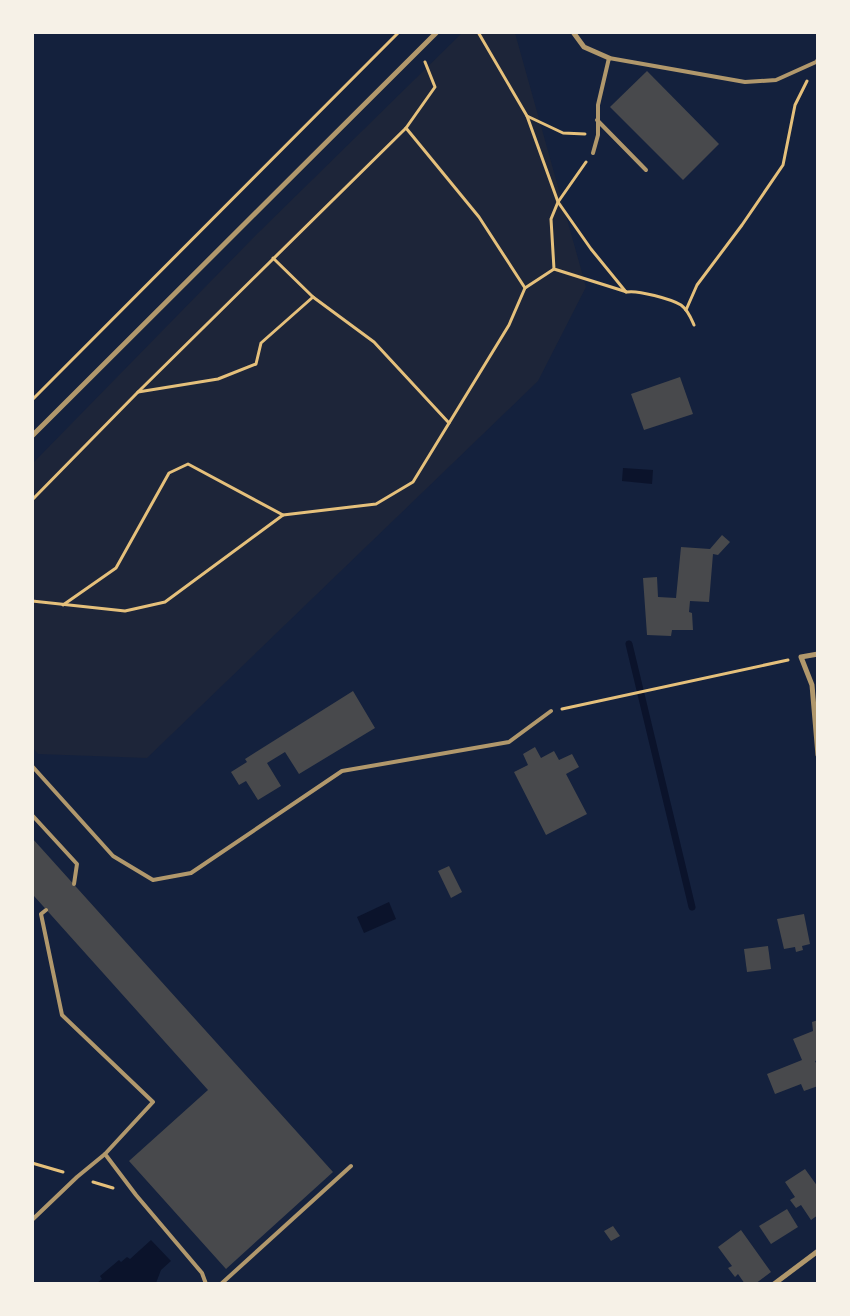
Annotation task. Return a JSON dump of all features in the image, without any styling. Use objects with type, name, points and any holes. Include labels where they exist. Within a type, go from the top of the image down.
[{"type":"street","points":[[32,436],[437,32]]},
{"type":"street","points":[[573,32],[584,47],[609,58]]},
{"type":"street","points":[[818,654],[801,657],[812,685],[818,755]]},
{"type":"street","points":[[774,1284],[818,1251]]},
{"type":"lane","points":[[592,153],[598,135],[598,104],[609,58],[745,82],[776,80],[817,61]]},
{"type":"lane","points":[[597,120],[646,170]]},
{"type":"lane","points":[[32,766],[114,856],[153,880],[191,873],[342,771],[508,742],[551,712]]},
{"type":"lane","points":[[32,815],[77,864],[74,884]]},
{"type":"lane","points":[[32,1220],[77,1177],[105,1154],[153,1102],[62,1015],[41,914],[46,910]]},
{"type":"lane","points":[[105,1154],[136,1195],[202,1273],[206,1284]]},
{"type":"lane","points":[[221,1284],[351,1166]]},
{"type":"path","points":[[32,400],[399,32]]},
{"type":"path","points":[[478,32],[527,116],[558,202],[592,249],[627,292]]},
{"type":"path","points":[[32,500],[138,392],[406,128],[435,87],[420,49]]},
{"type":"path","points":[[686,310],[696,285],[742,225],[784,165],[795,105],[817,61]]},
{"type":"path","points":[[527,116],[563,133],[598,135]]},
{"type":"path","points":[[406,128],[479,217],[526,288]]},
{"type":"path","points":[[554,269],[551,219],[558,202],[592,153]]},
{"type":"path","points":[[273,258],[313,297],[374,342],[449,423]]},
{"type":"path","points":[[554,269],[627,292],[634,291],[672,302],[686,310],[694,325]]},
{"type":"path","points":[[32,601],[125,611],[165,602],[283,515],[376,504],[413,482],[509,325],[526,288],[554,269]]},
{"type":"path","points":[[138,392],[218,379],[256,364],[261,343],[313,297]]},
{"type":"path","points":[[63,605],[116,568],[169,473],[188,464],[283,515]]},
{"type":"path","points":[[551,712],[801,657]]},
{"type":"shaded area","points":[[462,33],[515,33],[586,287],[538,381],[147,758],[38,754],[33,748],[32,464],[256,235]]},
{"type":"shaded area","points":[[623,468],[653,470],[652,484],[622,481]]},
{"type":"shaded area","points":[[389,902],[396,919],[364,933],[357,917]]},
{"type":"shaded area","points":[[151,1240],[171,1261],[161,1270],[156,1283],[97,1283],[102,1279],[100,1276],[119,1260],[121,1262],[127,1257],[130,1259]]},
{"type":"building","points":[[647,71],[719,144],[683,180],[610,107]]},
{"type":"building","points":[[680,377],[693,414],[644,430],[631,394]]},
{"type":"building","points":[[722,535],[730,542],[718,555],[713,554],[709,602],[690,601],[689,612],[692,613],[693,630],[672,630],[671,636],[647,635],[643,578],[657,577],[658,597],[676,598],[681,547],[710,549]]},
{"type":"building","points":[[353,691],[375,728],[299,774],[285,752],[267,763],[281,786],[258,800],[246,781],[239,785],[231,772],[247,762],[245,759]]},
{"type":"building","points":[[535,747],[541,758],[554,751],[559,760],[572,754],[579,767],[566,774],[587,814],[546,835],[514,772],[528,765],[523,754]]},
{"type":"building","points":[[32,838],[333,1172],[226,1269],[129,1161],[208,1090],[34,896],[32,898]]},
{"type":"building","points":[[449,866],[462,892],[451,898],[438,871]]},
{"type":"building","points":[[804,914],[810,944],[802,946],[803,950],[796,952],[795,947],[784,949],[777,919]]},
{"type":"building","points":[[768,946],[771,969],[747,972],[744,949]]},
{"type":"building","points":[[818,1020],[818,1060],[815,1061],[818,1067],[818,1086],[804,1091],[801,1084],[775,1094],[767,1074],[802,1060],[793,1039],[813,1031],[812,1022]]},
{"type":"building","points":[[805,1169],[818,1187],[818,1215],[811,1220],[801,1205],[796,1208],[790,1200],[795,1197],[785,1182]]},
{"type":"building","points":[[787,1209],[798,1227],[771,1244],[759,1226]]},
{"type":"building","points":[[613,1226],[620,1236],[611,1241],[604,1231]]},
{"type":"building","points":[[741,1230],[771,1272],[755,1284],[745,1284],[738,1274],[735,1277],[728,1268],[732,1266],[718,1247]]},
{"type":"waterway","points":[[629,644],[692,907]]}]
